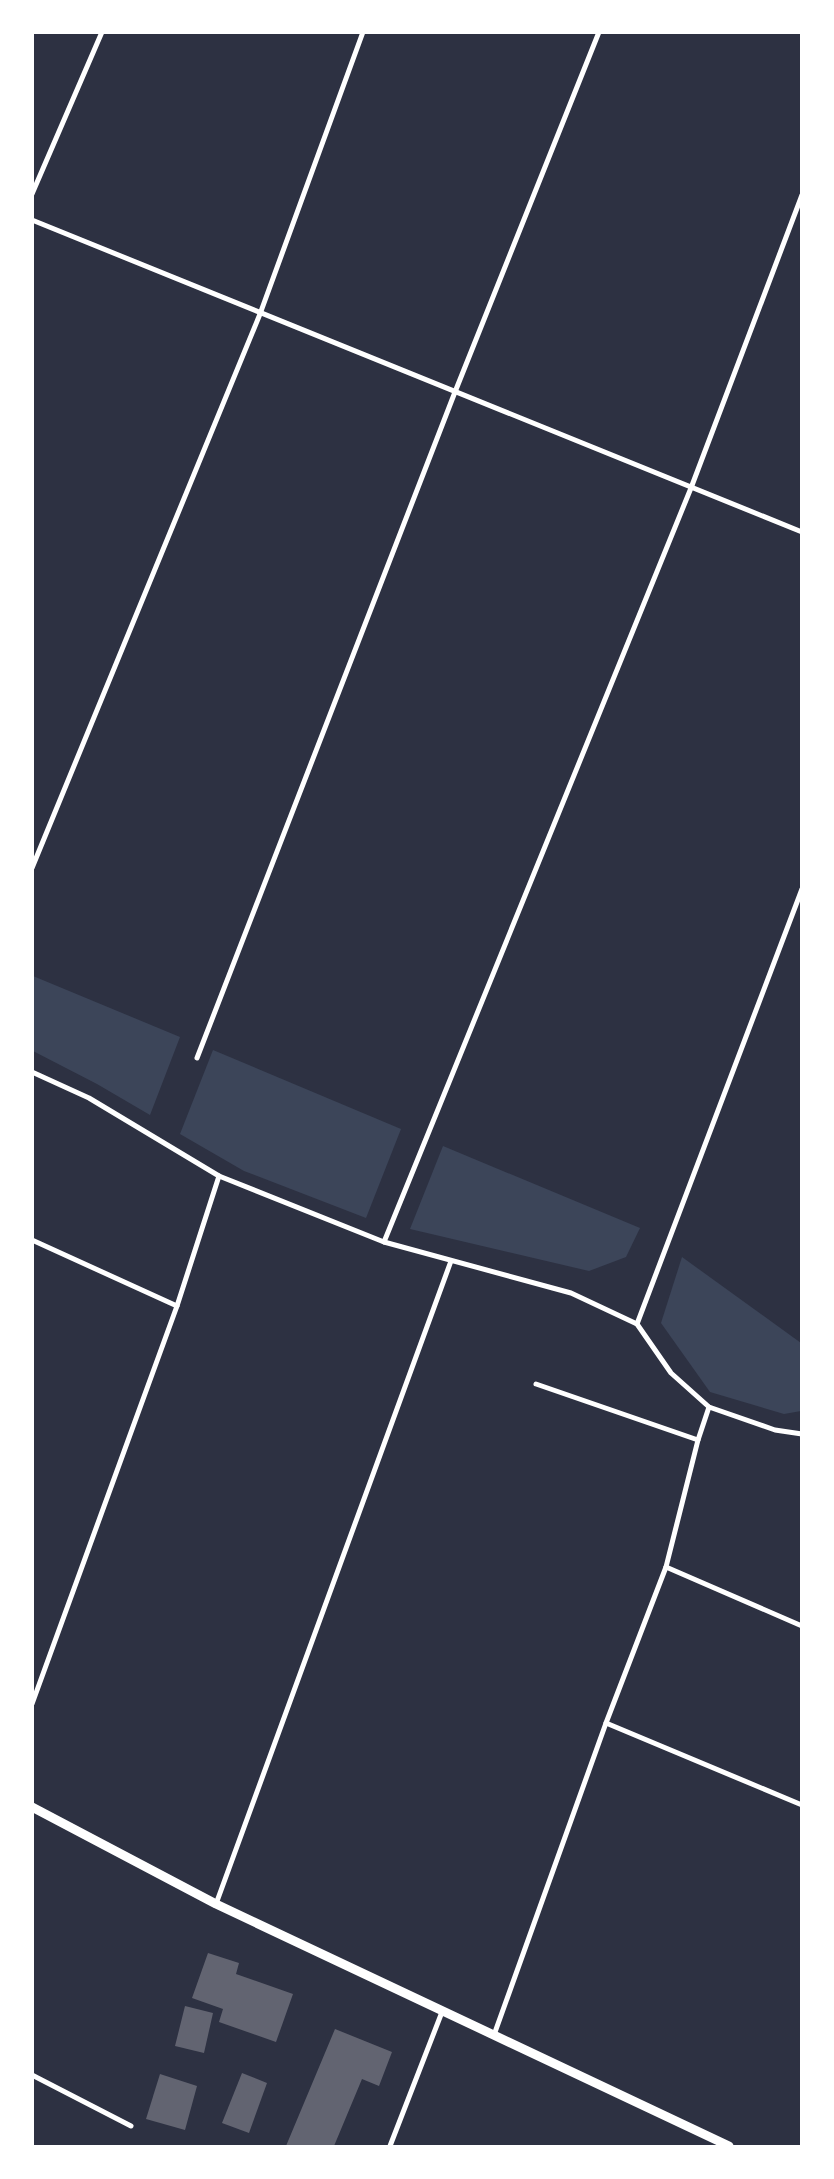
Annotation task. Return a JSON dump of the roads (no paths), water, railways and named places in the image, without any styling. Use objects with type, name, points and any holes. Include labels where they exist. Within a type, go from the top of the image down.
[{"type":"street","points":[[32,194],[102,32]]},
{"type":"street","points":[[32,868],[260,314],[363,32]]},
{"type":"street","points":[[198,1058],[455,392],[599,32]]},
{"type":"street","points":[[384,1242],[691,488],[802,195]]},
{"type":"street","points":[[32,220],[802,532]]},
{"type":"street","points":[[637,1324],[802,889]]},
{"type":"street","points":[[32,1072],[89,1098],[219,1176],[384,1242],[571,1293],[637,1324],[671,1373],[709,1407],[775,1430],[802,1434]]},
{"type":"street","points":[[32,1704],[177,1306],[219,1176]]},
{"type":"street","points":[[32,1240],[177,1306]]},
{"type":"street","points":[[216,1904],[451,1261]]},
{"type":"street","points":[[536,1384],[698,1440]]},
{"type":"street","points":[[493,2036],[606,1723],[666,1567],[698,1440],[709,1407]]},
{"type":"street","points":[[666,1567],[802,1626]]},
{"type":"street","points":[[606,1723],[802,1805]]},
{"type":"street","points":[[32,1807],[216,1904],[729,2146]]},
{"type":"street","points":[[390,2146],[442,2012]]},
{"type":"street","points":[[32,2075],[131,2126]]}]
